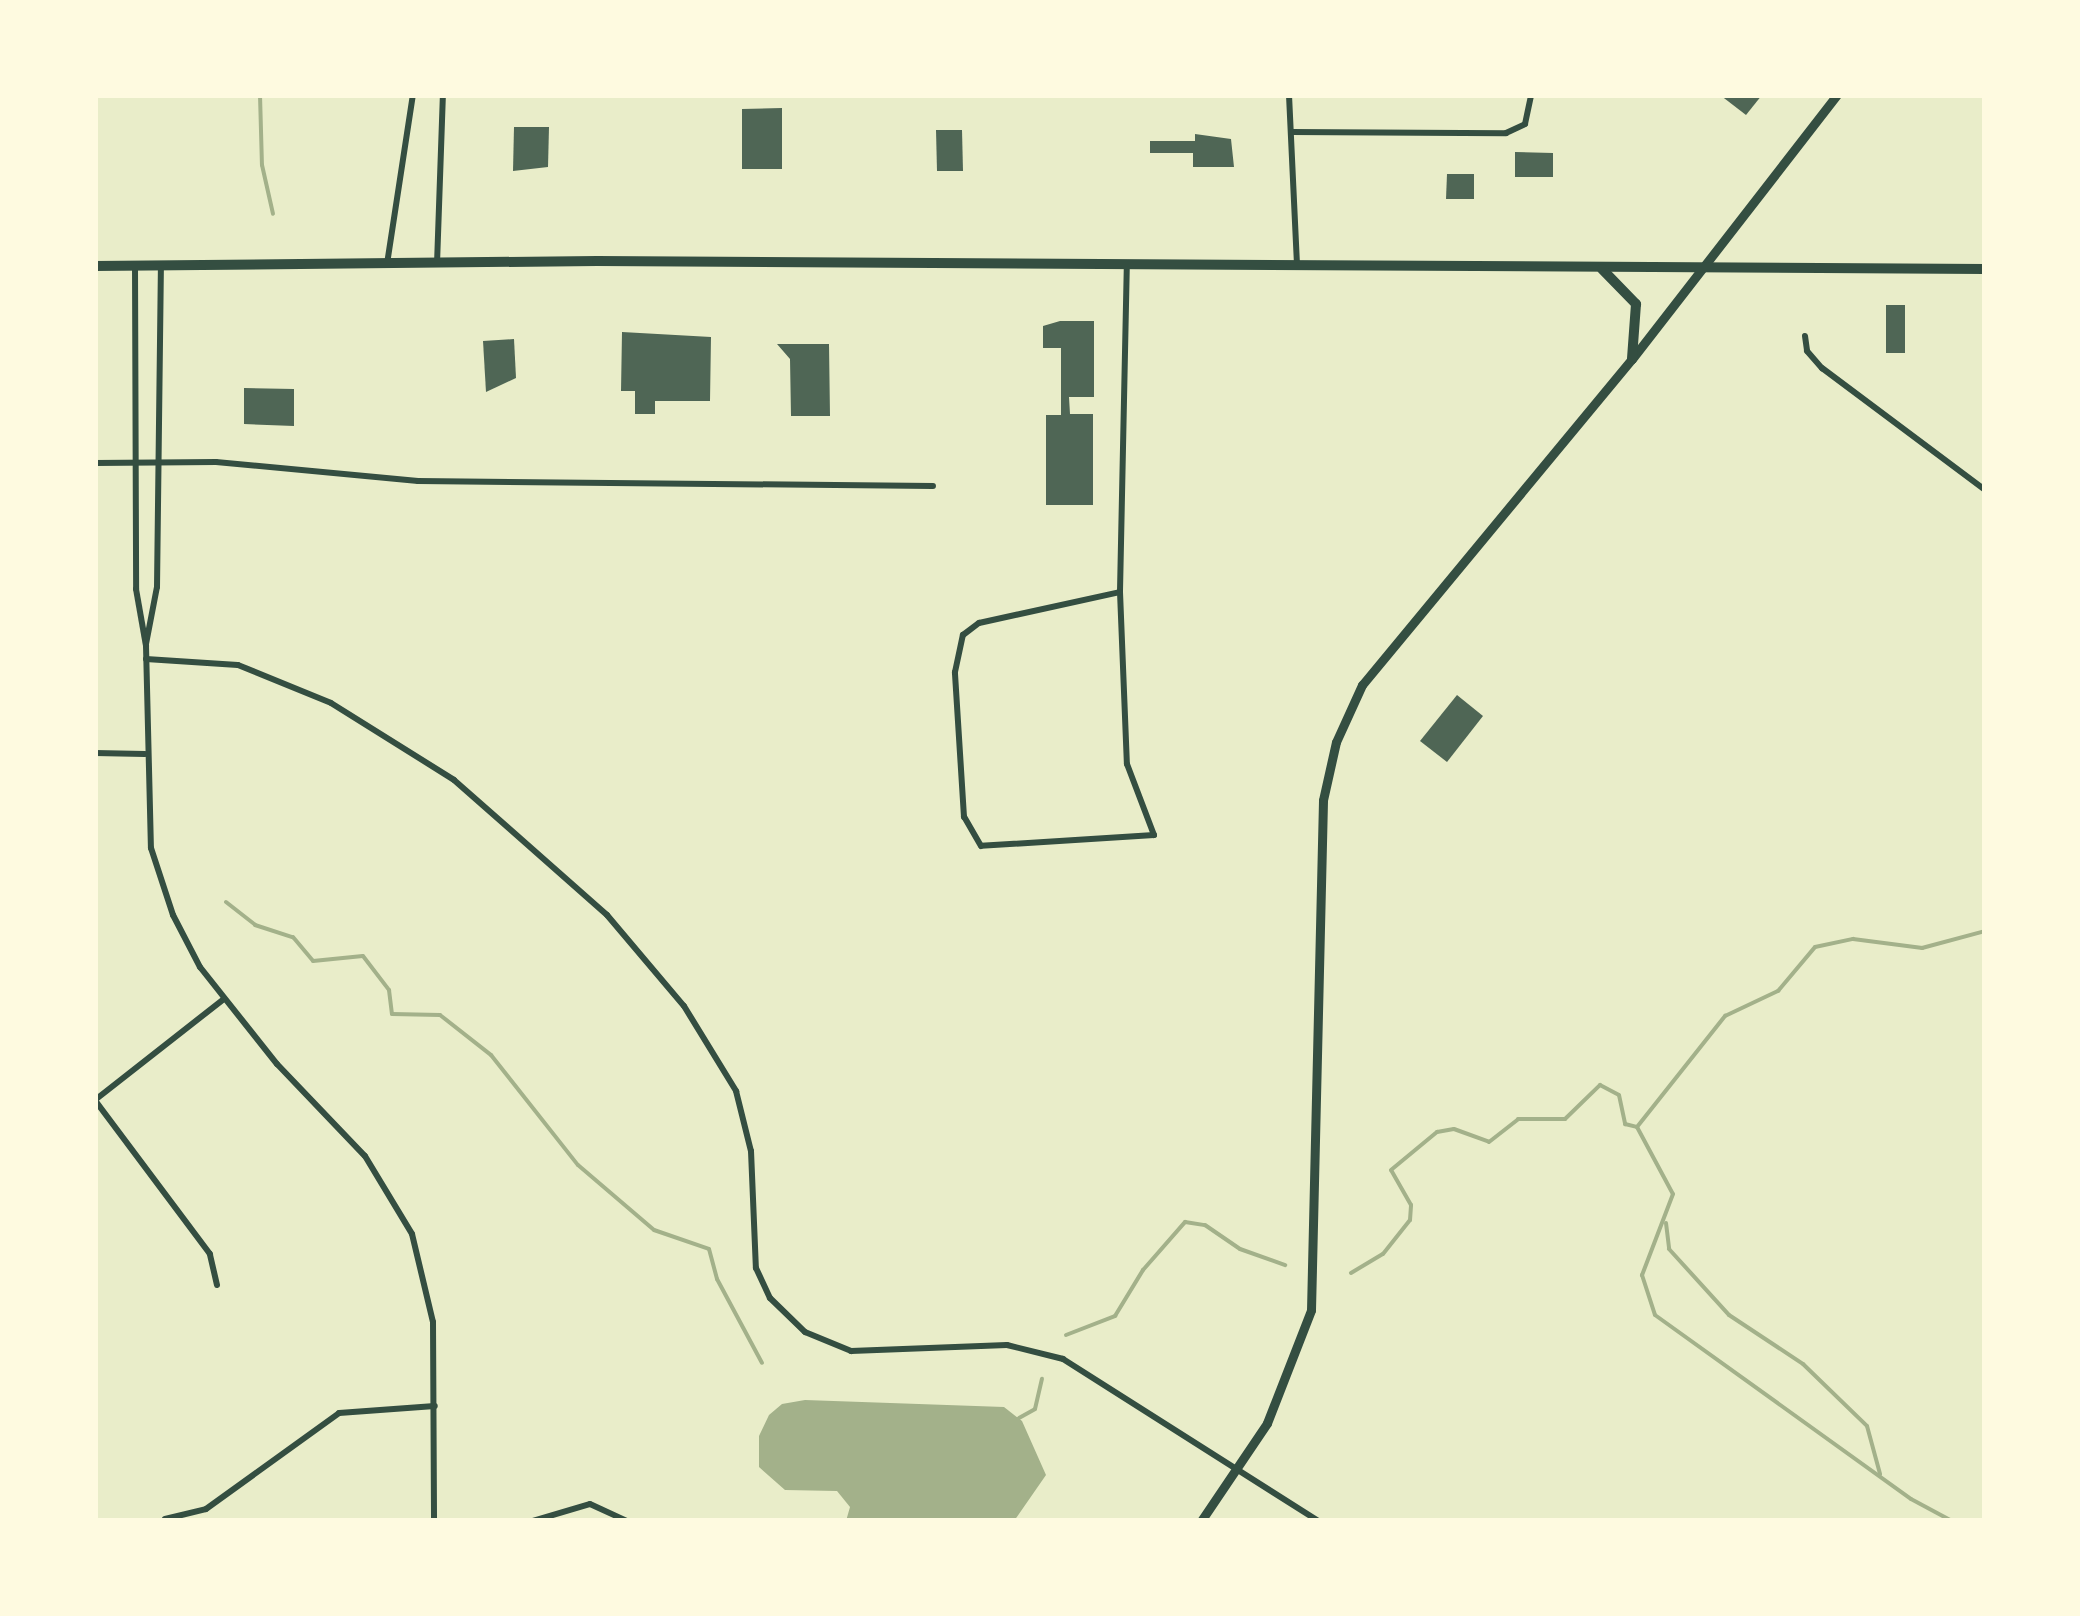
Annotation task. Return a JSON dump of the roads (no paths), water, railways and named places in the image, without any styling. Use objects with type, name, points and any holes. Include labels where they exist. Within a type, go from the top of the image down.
[{"type":"main road","points":[[1201,1521],[1268,1422],[1310,1310],[1323,800],[1336,742],[1362,686],[1632,359],[1837,95]]},
{"type":"main road","points":[[95,266],[1127,268],[1297,264],[1701,270],[1985,269]]},
{"type":"main road","points":[[1602,268],[1636,304],[1632,359]]},
{"type":"street","points":[[387,264],[414,95]]},
{"type":"street","points":[[437,264],[442,95]]},
{"type":"street","points":[[1289,95],[1297,264]]},
{"type":"street","points":[[1290,132],[1506,133],[1525,124],[1532,95]]},
{"type":"street","points":[[135,266],[137,609],[146,646]]},
{"type":"street","points":[[160,266],[157,598],[146,646],[148,834],[166,900],[224,999],[365,1156],[400,1209],[429,1295],[435,1406],[434,1521]]},
{"type":"street","points":[[1120,592],[979,622],[963,635],[955,672],[964,817],[981,846],[1154,835],[1127,764],[1120,592],[1127,268]]},
{"type":"street","points":[[1806,336],[1807,352],[1822,368],[1985,490]]},
{"type":"street","points":[[95,462],[262,466],[345,478],[933,486]]},
{"type":"street","points":[[146,659],[238,666],[331,702],[466,789],[606,915],[691,1016],[736,1091],[751,1151],[756,1268],[770,1298],[804,1332],[834,1347],[867,1352],[991,1344],[1041,1352],[1094,1375],[1318,1521]]},
{"type":"street","points":[[95,753],[145,754]]},
{"type":"street","points":[[217,1285],[210,1254],[95,1100],[224,999]]},
{"type":"street","points":[[165,1519],[206,1509],[339,1412],[435,1406]]},
{"type":"street","points":[[532,1521],[590,1504],[627,1521]]},
{"type":"waterway","points":[[260,95],[262,165],[273,214]]},
{"type":"waterway","points":[[226,902],[255,925],[293,937],[313,961],[363,956],[389,990],[392,1014],[440,1015],[491,1055],[578,1165],[654,1230],[709,1249],[717,1279],[762,1363]]},
{"type":"waterway","points":[[1637,1127],[1725,1016],[1778,991],[1815,947],[1853,939],[1922,948],[1985,931]]},
{"type":"waterway","points":[[1351,1273],[1383,1254],[1410,1220],[1411,1205],[1391,1170],[1437,1132],[1454,1129],[1489,1142],[1518,1119],[1565,1119],[1600,1085],[1619,1095],[1625,1124],[1637,1127]]},
{"type":"waterway","points":[[1637,1127],[1673,1194],[1642,1275],[1655,1315],[1911,1499],[1952,1521]]},
{"type":"waterway","points":[[1066,1335],[1115,1316],[1143,1270],[1185,1222],[1205,1225],[1240,1249],[1285,1265]]},
{"type":"waterway","points":[[1666,1223],[1669,1249],[1729,1315],[1803,1364],[1867,1426],[1880,1474]]},
{"type":"waterway","points":[[1019,1418],[1035,1409],[1042,1379]]}]
